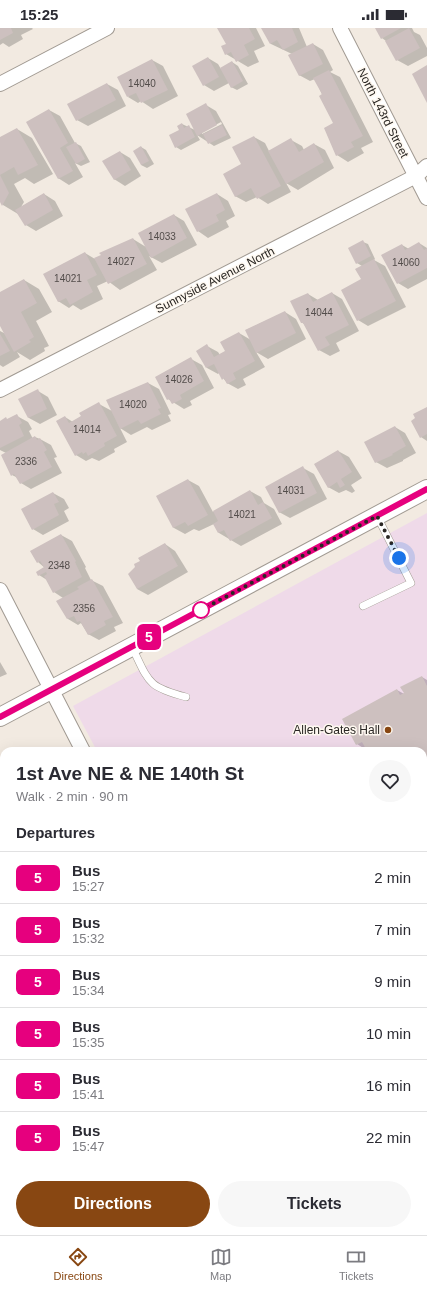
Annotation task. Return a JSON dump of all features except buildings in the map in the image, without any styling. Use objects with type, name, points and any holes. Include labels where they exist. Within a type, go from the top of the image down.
[{"type":"street","points":[[0,84],[107,28]]},
{"type":"street","name":"North 143rd Street","points":[[340,28],[427,198]]},
{"type":"street","name":"Sunnyside Avenue North","points":[[0,390],[416,176],[427,166]]},
{"type":"street","points":[[0,717],[427,489]]},
{"type":"street","points":[[0,590],[81,747]]},
{"type":"lane","points":[[363,606],[411,583],[377,516]]},
{"type":"lane","points":[[132,647],[148,680],[163,691],[186,697]]},
{"type":"shaded area","points":[[427,513],[427,747],[95,747],[73,706]]},
{"type":"bus line","name":"5","points":[[0,717],[427,489]]},
{"type":"place","name":"Allen-Gates Hall","points":[[388,730]]},
{"type":"route","points":[[201,610],[377,516],[399,558]]}]
